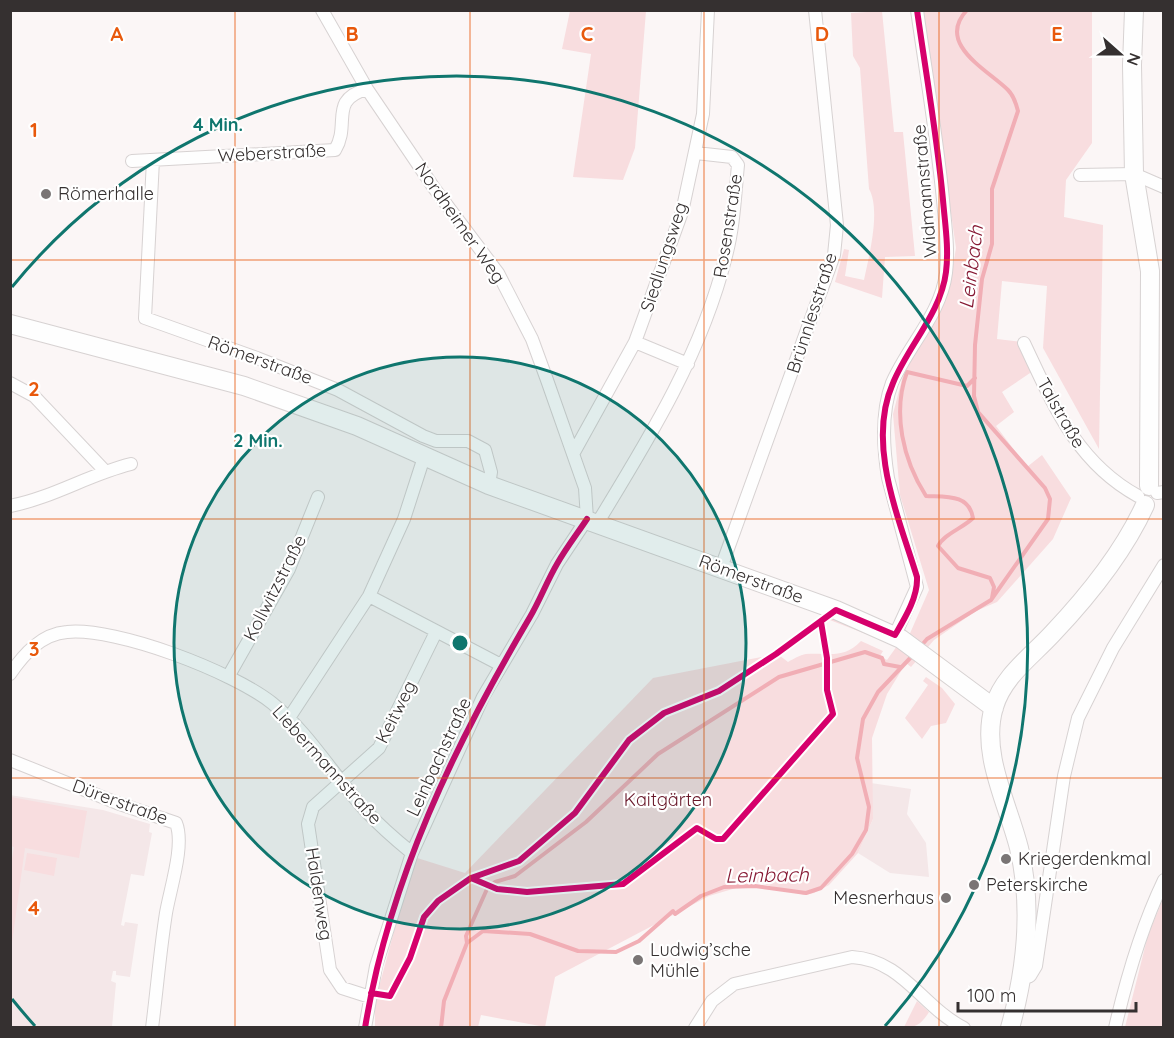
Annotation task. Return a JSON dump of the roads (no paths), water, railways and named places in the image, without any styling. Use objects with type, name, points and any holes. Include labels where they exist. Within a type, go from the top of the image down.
[{"type":"main road","points":[[1010,1028],[1022,979],[1026,916],[1019,849],[991,742],[994,708],[1004,685],[1054,633],[1118,552],[1150,494],[1150,271],[1134,174],[1132,65],[1134,10]]},
{"type":"main road","name":"Römerstraße","points":[[10,324],[244,386],[357,426],[489,484],[836,610],[909,645],[994,708]]},
{"type":"street","name":"Nordheimer Weg","points":[[322,10],[368,89],[434,188],[498,273],[532,339],[585,488],[592,520]]},
{"type":"street","name":"Siedlungsweg","points":[[573,454],[609,393],[635,342],[682,212],[690,165],[696,153],[703,114],[708,10]]},
{"type":"street","name":"Brünnlesstraße","points":[[721,568],[834,255],[837,225],[815,10]]},
{"type":"street","name":"Widmannstraße","points":[[909,645],[917,587],[888,478],[884,414],[892,383],[938,297],[946,275],[947,250],[939,153],[917,10]]},
{"type":"street","name":"Weberstraße","points":[[132,161],[335,150],[341,141],[343,105],[351,94],[368,89]]},
{"type":"street","name":"Rosenstraße","points":[[592,520],[662,417],[688,363],[716,291],[727,254],[738,165],[732,157],[696,153]]},
{"type":"street","name":"Römerstraße","points":[[153,160],[145,318],[338,390],[436,441],[468,441],[485,450],[490,466],[489,484]]},
{"type":"street","points":[[1080,175],[1134,174],[1164,187]]},
{"type":"street","points":[[635,342],[688,363]]},
{"type":"street","name":"Talstraße","points":[[1024,343],[1054,405],[1079,447],[1102,472],[1150,494]]},
{"type":"street","points":[[10,383],[34,396],[105,471]]},
{"type":"street","points":[[289,718],[369,596],[404,519],[424,457]]},
{"type":"street","points":[[10,506],[32,502],[105,471],[131,464]]},
{"type":"street","name":"Kollwitzstraße","points":[[228,677],[289,569],[318,497]]},
{"type":"street","name":"Leinbachstraße","points":[[365,1028],[375,966],[412,853],[483,697],[532,614],[557,564],[592,520]]},
{"type":"street","points":[[1022,979],[1030,976],[1036,966],[1064,776],[1078,718],[1113,648],[1164,565]]},
{"type":"street","points":[[369,596],[501,665]]},
{"type":"street","name":"Liebermannstraße","points":[[10,674],[25,652],[36,644],[66,632],[96,633],[137,644],[228,677],[270,702],[289,718],[364,809],[412,853]]},
{"type":"street","name":"Keitweg","points":[[343,782],[378,748],[436,632]]},
{"type":"street","name":"Dürerstraße","points":[[10,760],[117,803],[176,823],[179,832],[152,1028]]},
{"type":"street","name":"Haldenweg","points":[[343,782],[313,807],[308,824],[330,970],[342,988],[370,997]]},
{"type":"street","points":[[1115,1028],[1127,976],[1146,916],[1164,880]]},
{"type":"street","points":[[695,1028],[712,1002],[734,984],[852,957],[867,958],[899,974],[936,1008],[964,1028]]},
{"type":"waterway","name":"Leinbach","points":[[921,646],[927,639],[991,600],[1048,519],[1050,499],[1045,488],[978,412],[974,396],[975,345],[982,279],[992,244],[992,189],[1018,111],[1010,92],[978,65],[961,45],[957,34],[959,22],[967,10]]},
{"type":"waterway","name":"Leinbach","points":[[975,378],[967,386],[907,372],[900,404],[900,420],[911,467],[926,496],[956,498],[971,510],[973,518],[945,538],[938,546],[958,568],[990,578],[994,587],[992,598]]},
{"type":"waterway","points":[[467,943],[466,936],[487,889],[495,882],[515,876],[586,822],[658,754],[779,677],[865,652],[882,658],[884,664],[900,667]]},
{"type":"waterway","name":"Leinbach","points":[[441,1028],[444,1001],[467,943],[483,931],[530,934],[578,951],[616,952],[639,941],[673,911],[675,914],[701,896],[724,887],[755,886],[806,893],[821,888],[852,854],[866,830],[869,807],[857,758],[863,719],[878,692],[914,654]]},
{"type":"place","name":"Römerhalle","points":[[46,194]]},
{"type":"place","name":"Kriegerdenkmal","points":[[1006,859]]},
{"type":"place","name":"Peterskirche","points":[[974,885]]},
{"type":"place","name":"Mesnerhaus","points":[[946,898]]},
{"type":"place","name":"Ludwig’sche Mühle","points":[[638,960]]},
{"type":"park label","name":"Kaitgärten","points":[[668,800]]}]
